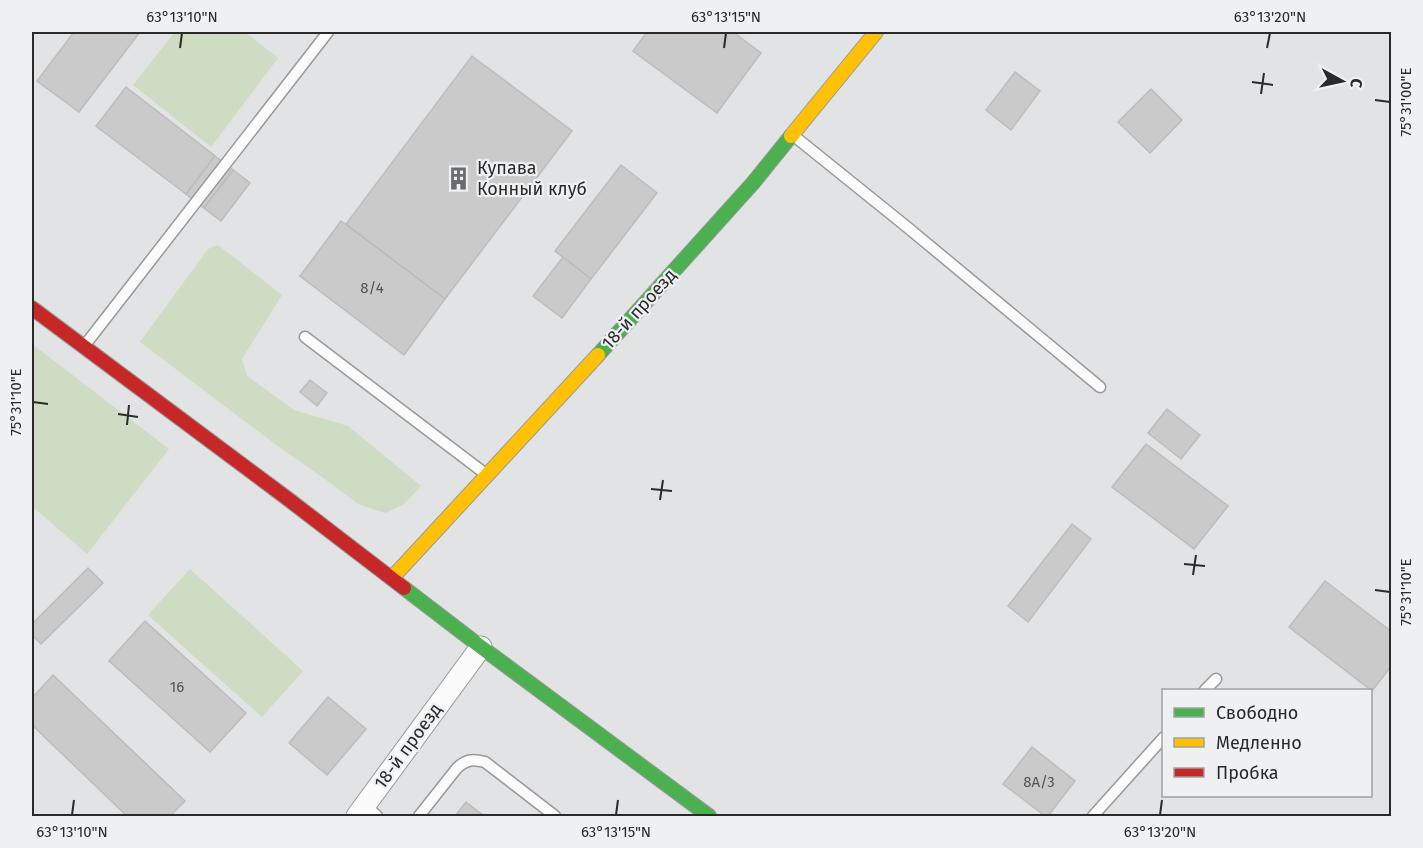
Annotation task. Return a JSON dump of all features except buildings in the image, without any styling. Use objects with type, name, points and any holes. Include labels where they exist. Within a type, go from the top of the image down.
[{"type":"street","name":"18-й проезд","points":[[392,578],[604,349],[729,209],[876,32]]},
{"type":"street","points":[[32,308],[709,816]]},
{"type":"street","name":"18-й проезд","points":[[366,813],[481,647]]},
{"type":"lane","points":[[83,347],[328,32]]},
{"type":"lane","points":[[792,134],[1100,387]]},
{"type":"lane","points":[[305,337],[488,476]]},
{"type":"lane","points":[[1206,689],[1215,679]]},
{"type":"lane","points":[[1093,816],[1162,739]]},
{"type":"lane","points":[[419,816],[457,768],[463,762],[473,759],[485,762],[555,816]]},
{"type":"green space","points":[[175,32],[245,32],[278,58],[211,147],[133,85]]},
{"type":"green space","points":[[218,245],[282,295],[242,359],[247,376],[294,410],[348,426],[421,486],[404,504],[385,513],[358,504],[140,342],[208,249]]},
{"type":"green space","points":[[32,344],[169,449],[87,554],[32,506]]},
{"type":"green space","points":[[190,569],[303,671],[262,717],[148,615]]},
{"type":"traffic: fast","points":[[598,355],[753,183],[791,136]]},
{"type":"traffic: fast","points":[[404,588],[709,816]]},
{"type":"traffic: slow","points":[[791,136],[876,32]]},
{"type":"traffic: slow","points":[[392,578],[598,355]]},
{"type":"traffic: jam","points":[[32,308],[404,588]]},
{"type":"place","name":"Купава Конный клуб","points":[[459,178]]}]
